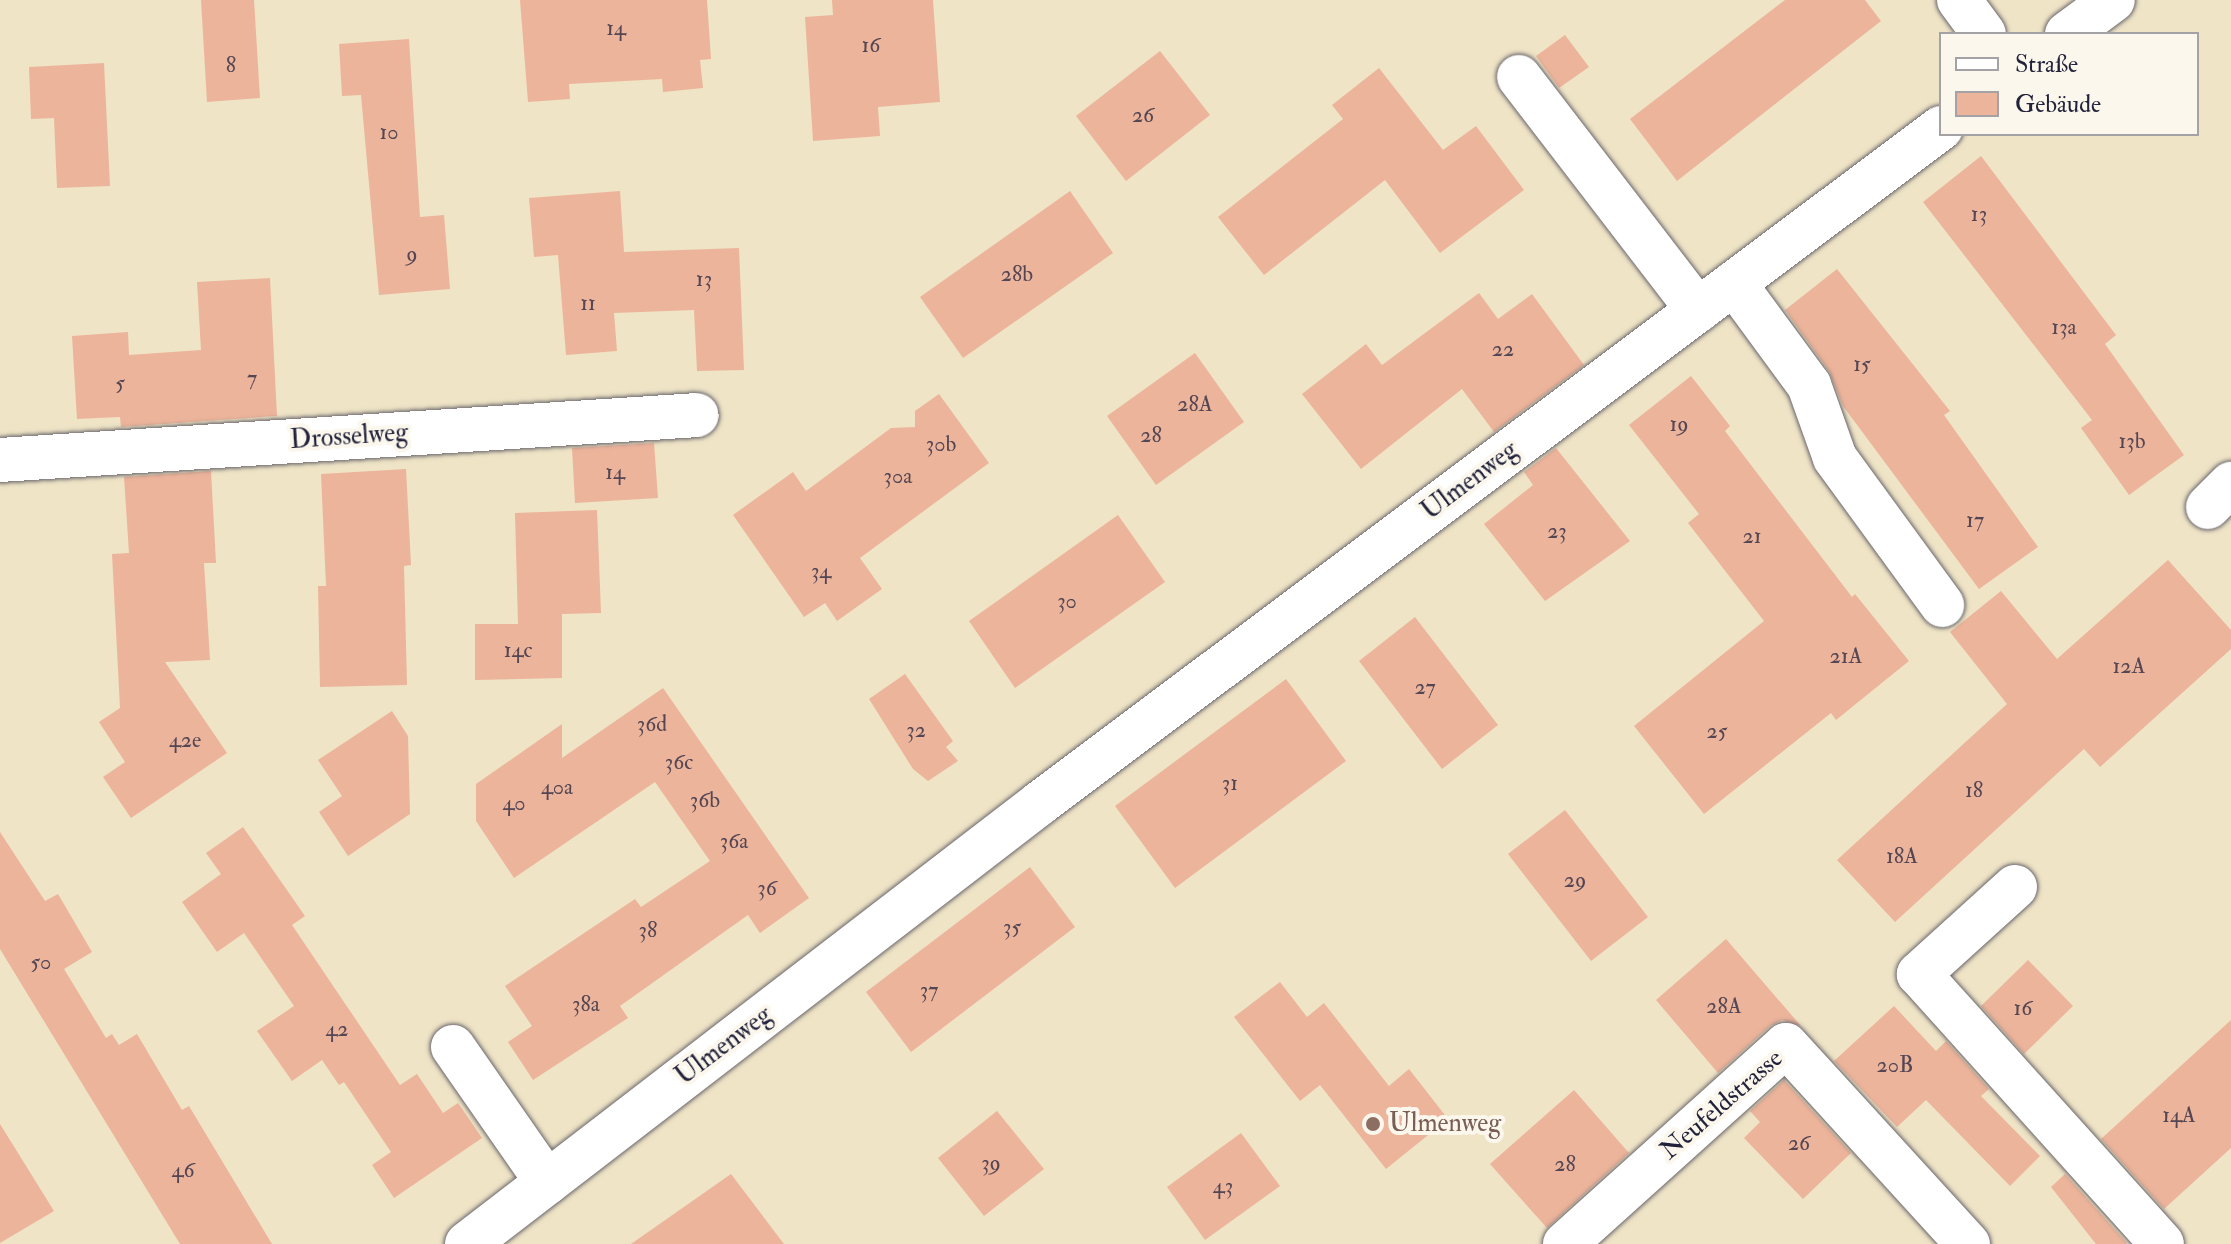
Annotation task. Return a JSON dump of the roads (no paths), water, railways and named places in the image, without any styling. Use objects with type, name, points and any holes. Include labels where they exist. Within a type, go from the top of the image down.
[{"type":"street","points":[[1959,0],[1983,32]]},
{"type":"street","points":[[2070,32],[2113,0]]},
{"type":"street","points":[[1519,77],[1698,310]]},
{"type":"street","name":"Ulmenweg","points":[[467,1244],[1939,129]]},
{"type":"street","points":[[1734,283],[1809,385],[1835,458],[1942,605]]},
{"type":"street","name":"Drosselweg","points":[[0,460],[697,415]]},
{"type":"street","points":[[2015,887],[1919,974],[2162,1244]]},
{"type":"street","name":"Neufeldstrasse","points":[[1565,1244],[1786,1045],[1968,1244]]},
{"type":"street","points":[[453,1047],[547,1182]]},
{"type":"place","name":"Ulmenweg","points":[[1373,1124]]}]
